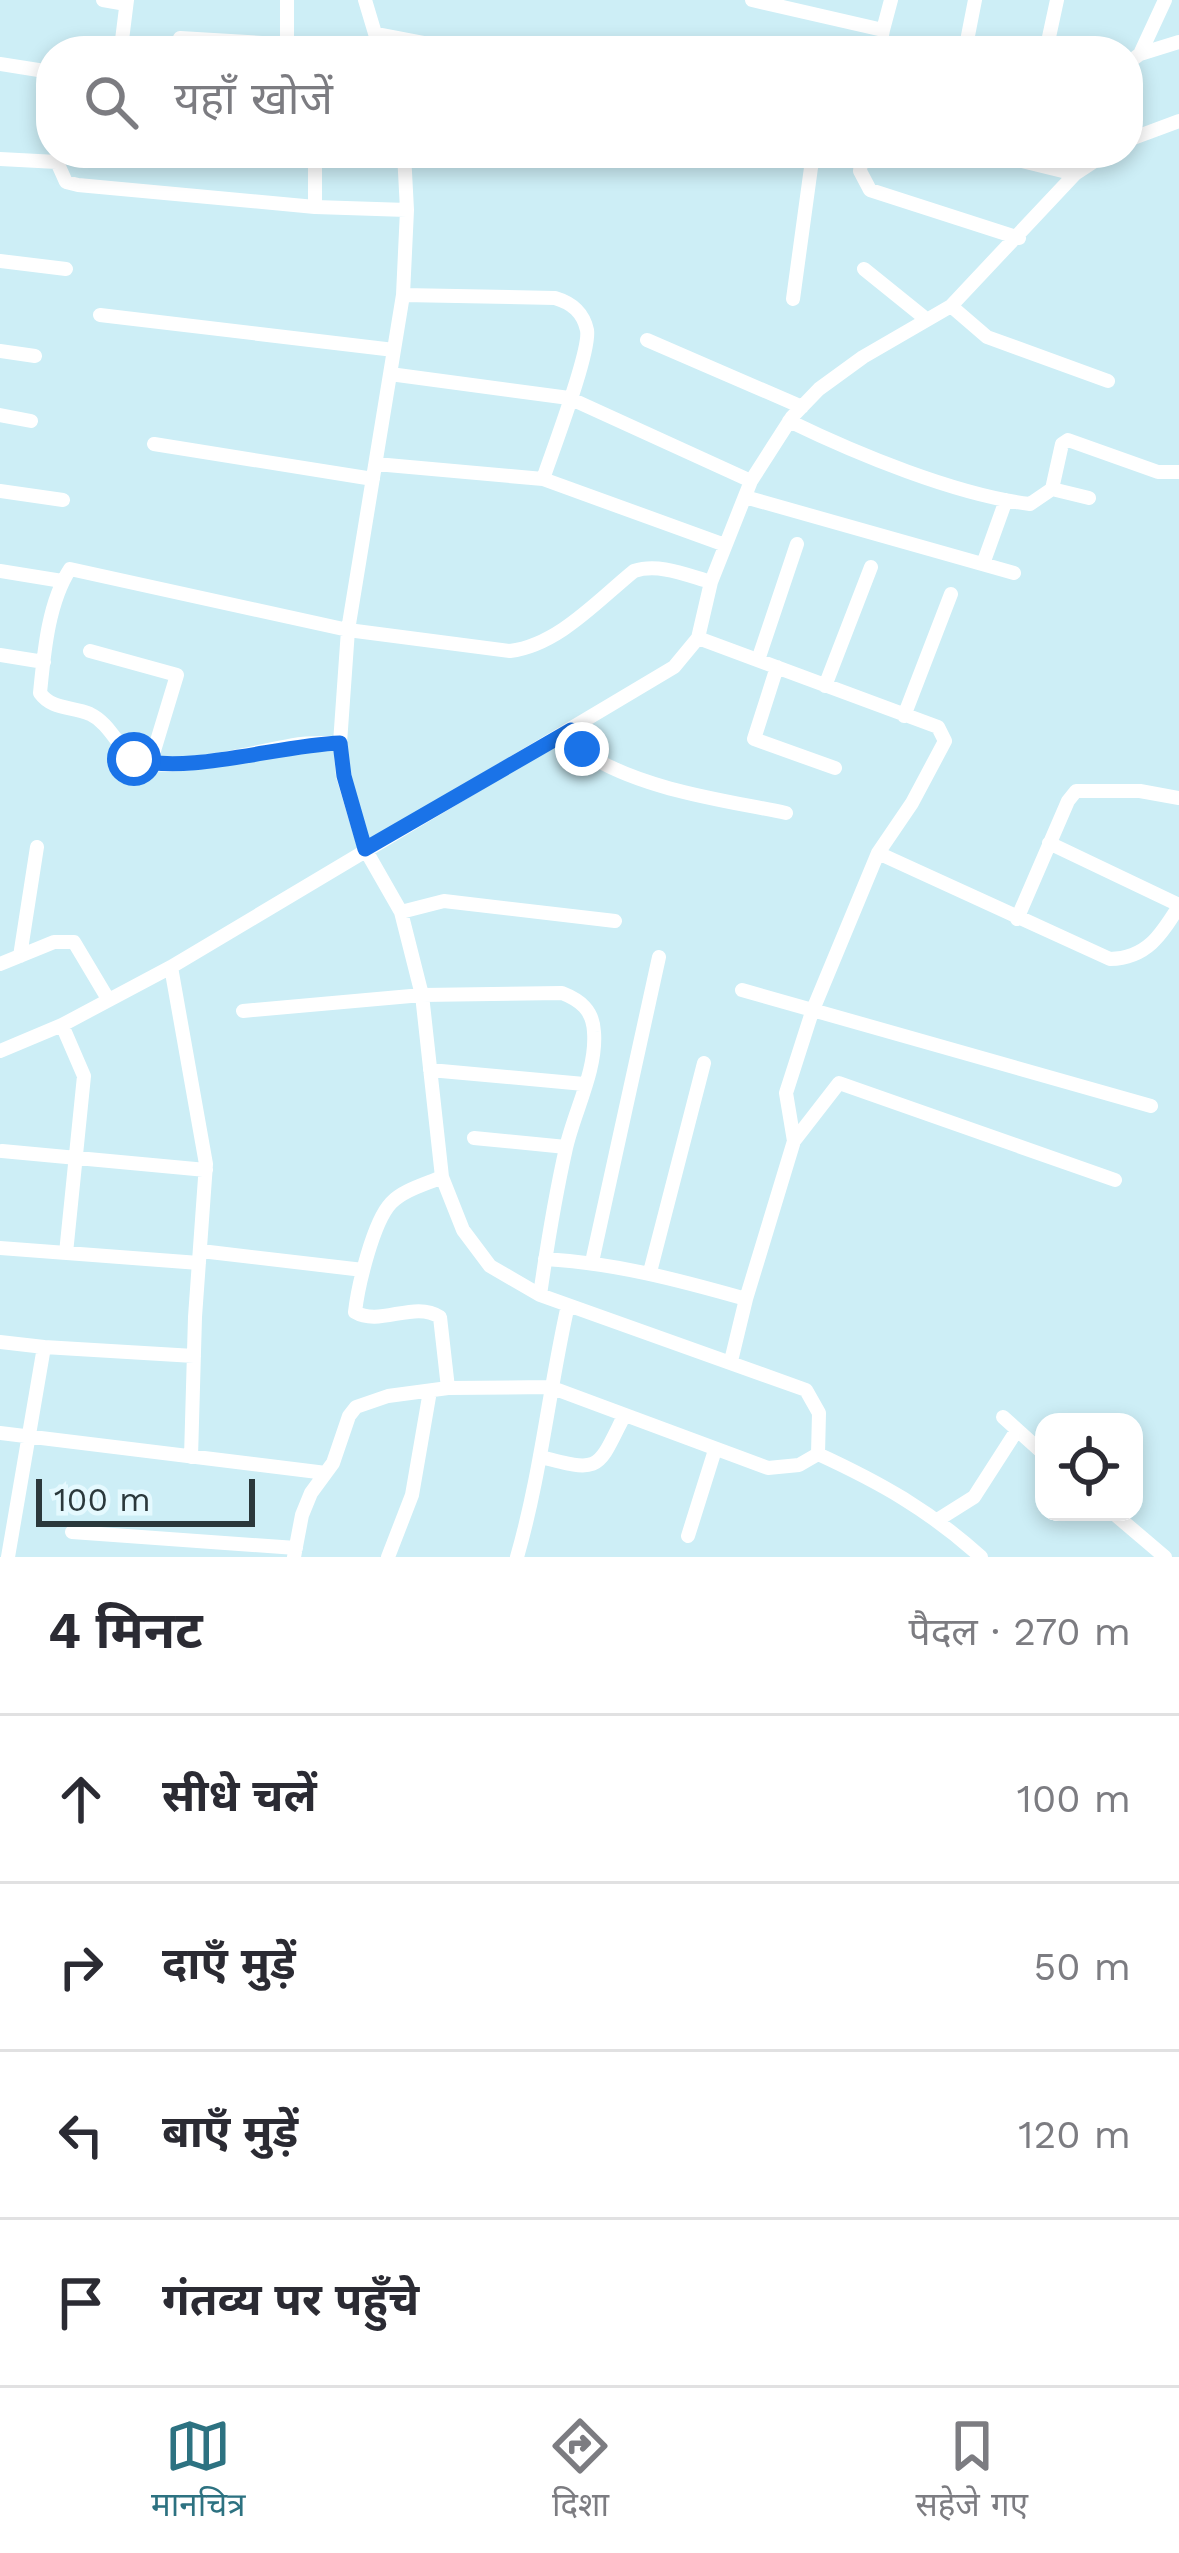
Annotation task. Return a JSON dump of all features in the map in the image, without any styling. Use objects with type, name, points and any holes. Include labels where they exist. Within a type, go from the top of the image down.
[{"type":"street","points":[[103,0],[126,2],[122,36]]},
{"type":"street","points":[[287,0],[287,36]]},
{"type":"street","points":[[365,0],[376,34],[386,36]]},
{"type":"street","points":[[752,0],[883,30]]},
{"type":"street","points":[[882,36],[890,0]]},
{"type":"street","points":[[968,36],[975,0]]},
{"type":"street","points":[[1049,36],[1057,0]]},
{"type":"street","points":[[1143,41],[1165,0]]},
{"type":"street","points":[[1143,55],[1179,42]]},
{"type":"street","points":[[0,64],[36,70]]},
{"type":"street","points":[[1143,134],[1179,121]]},
{"type":"street","points":[[0,159],[36,158]]},
{"type":"street","points":[[61,168],[66,182],[78,185],[315,207],[407,210]]},
{"type":"street","points":[[315,168],[315,207]]},
{"type":"street","points":[[405,168],[403,295],[348,630],[340,743],[344,776],[365,849],[401,912],[422,994],[442,1177],[463,1230],[490,1266],[568,1305],[806,1390],[819,1413],[818,1454]]},
{"type":"street","points":[[793,299],[810,168]]},
{"type":"street","points":[[860,168],[870,190],[1018,238]]},
{"type":"street","points":[[1055,168],[1075,174]]},
{"type":"street","points":[[0,1051],[62,1025],[171,967],[674,667],[698,638],[725,545],[752,481],[789,421],[819,388],[951,306],[1084,168]]},
{"type":"street","points":[[0,261],[66,269]]},
{"type":"street","points":[[864,269],[926,319]]},
{"type":"street","points":[[403,295],[555,298],[572,303],[589,337],[543,479]]},
{"type":"street","points":[[951,306],[987,337],[1108,381]]},
{"type":"street","points":[[100,315],[394,350]]},
{"type":"street","points":[[647,340],[802,407]]},
{"type":"street","points":[[0,351],[35,356]]},
{"type":"street","points":[[390,374],[569,398],[752,481]]},
{"type":"street","points":[[0,416],[31,422]]},
{"type":"street","points":[[789,421],[886,463],[1030,504],[1052,489],[1062,443],[1068,440],[1158,472],[1179,472]]},
{"type":"street","points":[[154,444],[375,472],[543,479],[725,545]]},
{"type":"street","points":[[1052,489],[1089,498]]},
{"type":"street","points":[[0,491],[63,500]]},
{"type":"street","points":[[746,497],[1014,573]]},
{"type":"street","points":[[983,564],[1006,500]]},
{"type":"street","points":[[758,660],[797,544]]},
{"type":"street","points":[[340,743],[296,744],[251,756],[150,764],[134,759],[113,731],[92,715],[47,702],[40,693],[62,581],[70,569],[348,630],[480,649],[530,649],[561,631],[634,571],[646,567],[711,582]]},
{"type":"street","points":[[825,686],[871,567]]},
{"type":"street","points":[[0,571],[62,581]]},
{"type":"street","points":[[904,716],[951,594]]},
{"type":"street","points":[[698,638],[938,727],[945,741],[878,854],[812,1012],[786,1093],[794,1142]]},
{"type":"street","points":[[91,651],[177,675],[150,764]]},
{"type":"street","points":[[0,655],[44,662]]},
{"type":"street","points":[[777,667],[754,739],[835,768]]},
{"type":"street","points":[[571,730],[593,758],[631,774],[697,795],[786,813]]},
{"type":"street","points":[[1017,919],[1076,791],[1140,791],[1179,798]]},
{"type":"street","points":[[878,854],[1110,959],[1128,959],[1160,938],[1179,905],[1049,843]]},
{"type":"street","points":[[20,956],[37,847]]},
{"type":"street","points":[[401,912],[444,901],[615,921]]},
{"type":"street","points":[[0,964],[54,941],[74,942],[108,999]]},
{"type":"street","points":[[592,1262],[659,957]]},
{"type":"street","points":[[171,967],[206,1170],[191,1457]]},
{"type":"street","points":[[742,990],[1150,1106]]},
{"type":"street","points":[[243,1011],[422,994],[562,992],[578,998],[595,1029],[566,1147],[540,1294]]},
{"type":"street","points":[[62,1025],[84,1076],[66,1253]]},
{"type":"street","points":[[650,1272],[704,1063]]},
{"type":"street","points":[[430,1070],[584,1084]]},
{"type":"street","points":[[731,1361],[794,1142],[839,1083],[1115,1180]]},
{"type":"street","points":[[474,1138],[566,1147]]},
{"type":"street","points":[[2,1151],[206,1170]]},
{"type":"street","points":[[442,1177],[392,1201],[383,1214],[355,1312],[360,1317],[430,1311],[440,1317],[448,1388]]},
{"type":"street","points":[[0,1248],[364,1270]]},
{"type":"street","points":[[545,1259],[650,1272],[746,1299]]},
{"type":"street","points":[[517,1557],[568,1305]]},
{"type":"street","points":[[0,1342],[194,1357]]},
{"type":"street","points":[[8,1557],[7,1517],[30,1438],[44,1347]]},
{"type":"street","points":[[72,1532],[295,1553],[311,1493],[326,1473],[356,1407],[388,1396],[448,1388],[550,1387],[715,1450],[781,1469],[818,1454],[886,1485],[939,1519],[981,1557]]},
{"type":"street","points":[[388,1557],[412,1495],[430,1391]]},
{"type":"street","points":[[541,1456],[581,1468],[593,1466],[604,1456],[624,1415]]},
{"type":"street","points":[[1003,1417],[1035,1446]]},
{"type":"street","points":[[939,1519],[974,1497],[1017,1430]]},
{"type":"street","points":[[0,1433],[326,1473]]},
{"type":"street","points":[[688,1536],[715,1450]]},
{"type":"street","points":[[1123,1521],[1165,1557]]},
{"type":"street","points":[[106,1557],[116,1538]]},
{"type":"route","points":[[134,759],[178,763],[251,756],[296,744],[340,743],[344,776],[365,849],[571,730],[582,749]]}]
